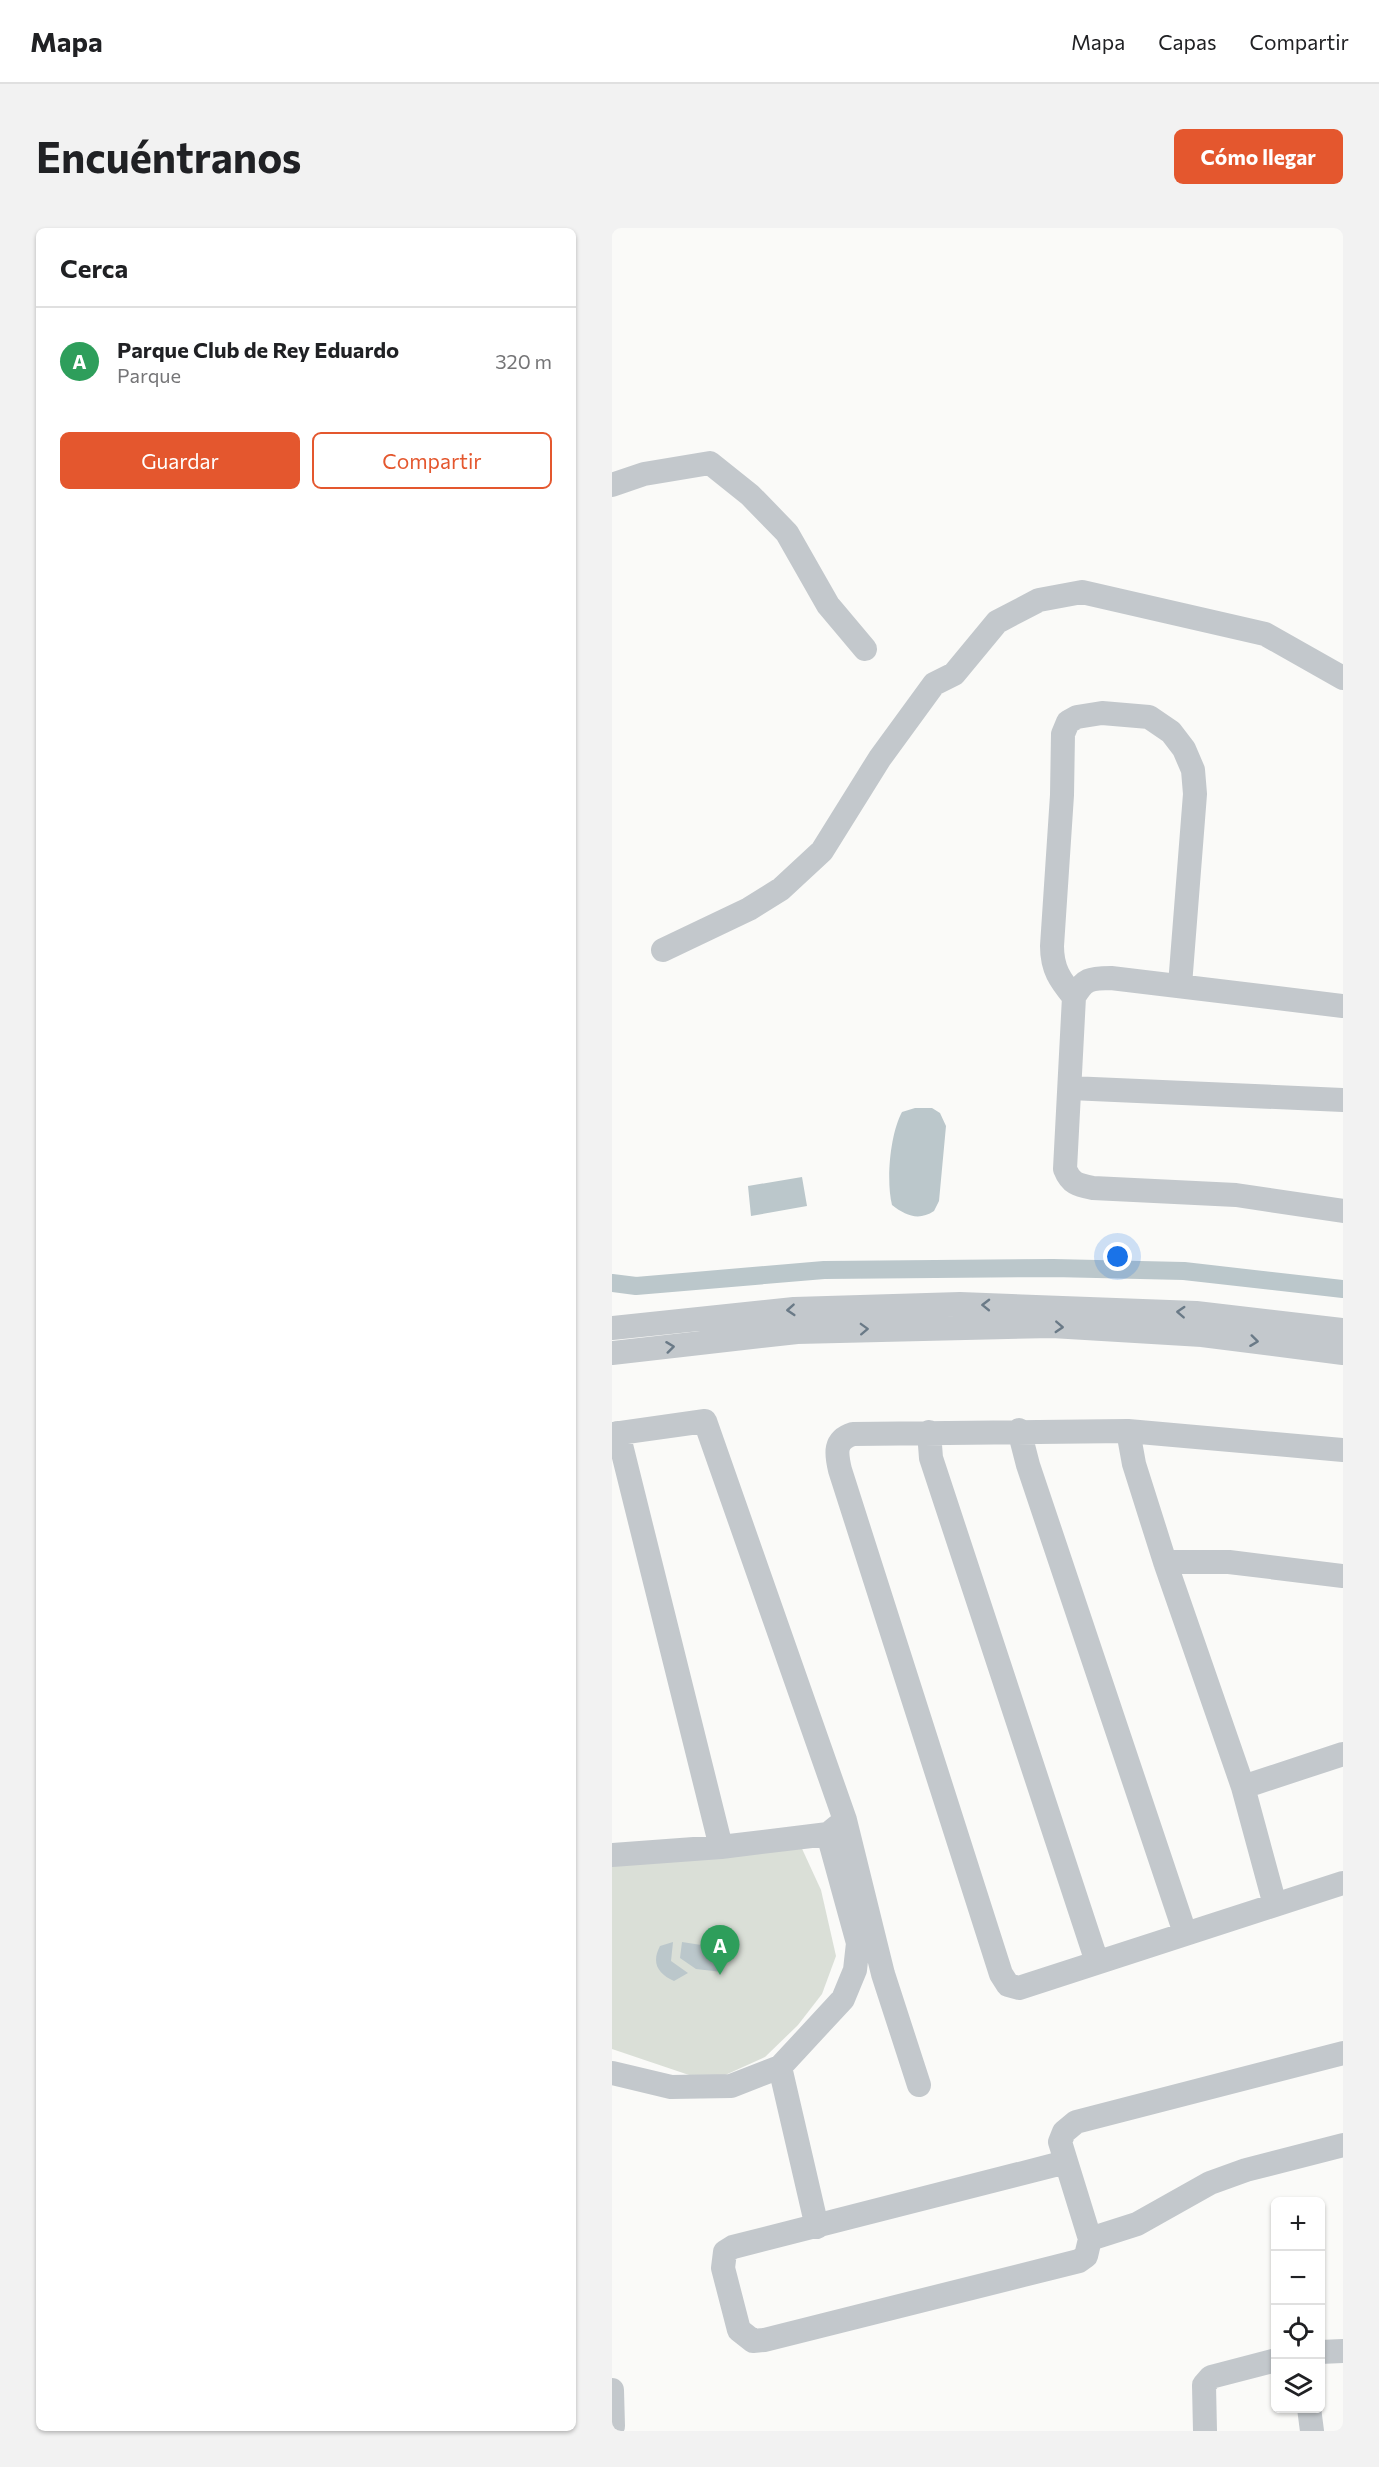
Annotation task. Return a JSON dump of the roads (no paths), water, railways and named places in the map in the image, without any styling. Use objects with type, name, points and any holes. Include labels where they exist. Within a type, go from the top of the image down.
[{"type":"street","points":[[612,485],[644,474],[710,463],[750,495],[788,533],[828,605],[865,649]]},
{"type":"street","points":[[663,950],[749,909],[781,889],[822,851],[880,758],[934,684],[954,674],[997,622],[1039,600],[1083,592],[1265,634],[1343,678]]},
{"type":"street","points":[[1074,997],[1058,978],[1052,962],[1052,946],[1062,795],[1063,734],[1068,722],[1088,714],[1149,717],[1171,732],[1185,749],[1193,770],[1195,794],[1180,985]]},
{"type":"street","points":[[1343,1006],[1111,978],[1095,978],[1082,984],[1074,997],[1065,1168],[1069,1180],[1077,1185],[1236,1195],[1343,1212]]},
{"type":"street","points":[[1070,1088],[1343,1101]]},
{"type":"street","points":[[612,1328],[794,1310],[960,1304],[1196,1313],[1343,1330]]},
{"type":"street","points":[[612,1353],[797,1332],[1052,1326],[1202,1335],[1343,1353]]},
{"type":"street","points":[[722,1847],[615,1433],[705,1421],[919,2085]]},
{"type":"street","points":[[1018,1430],[1185,1934]]},
{"type":"street","points":[[1343,1450],[1128,1431],[1018,1430],[860,1433],[841,1439],[836,1449],[840,1470],[1002,1978],[1008,1985],[1018,1988],[1343,1882]]},
{"type":"street","points":[[1128,1431],[1134,1464],[1165,1562],[1243,1787],[1275,1905]]},
{"type":"street","points":[[929,1432],[931,1458],[1097,1962]]},
{"type":"street","points":[[1165,1562],[1229,1562],[1343,1576]]},
{"type":"street","points":[[1243,1787],[1343,1754]]},
{"type":"street","points":[[612,1855],[722,1847],[836,1827]]},
{"type":"street","points":[[612,2073],[671,2087],[731,2086],[780,2067],[843,1999],[855,1970],[858,1943],[836,1827]]},
{"type":"street","points":[[1066,2162],[733,2247],[725,2252],[723,2268],[739,2330],[753,2341],[764,2340],[1079,2261],[1086,2256],[1090,2239],[1060,2142],[1064,2132],[1076,2122],[1343,2053]]},
{"type":"street","points":[[780,2067],[817,2227]]},
{"type":"street","points":[[1090,2239],[1137,2224],[1210,2183],[1246,2170],[1343,2145]]},
{"type":"street","points":[[1325,2352],[1343,2351]]},
{"type":"street","points":[[1199,2431],[1204,2385],[1211,2377],[1271,2361]]},
{"type":"street","points":[[612,2390],[613,2426]]},
{"type":"street","points":[[1310,2413],[1312,2431]]},
{"type":"waterway","points":[[612,1283],[636,1286],[824,1270],[1053,1268],[1184,1271],[1343,1289]]},
{"type":"place","name":"Parque Club de Rey Eduardo","points":[[720,1975]]}]
